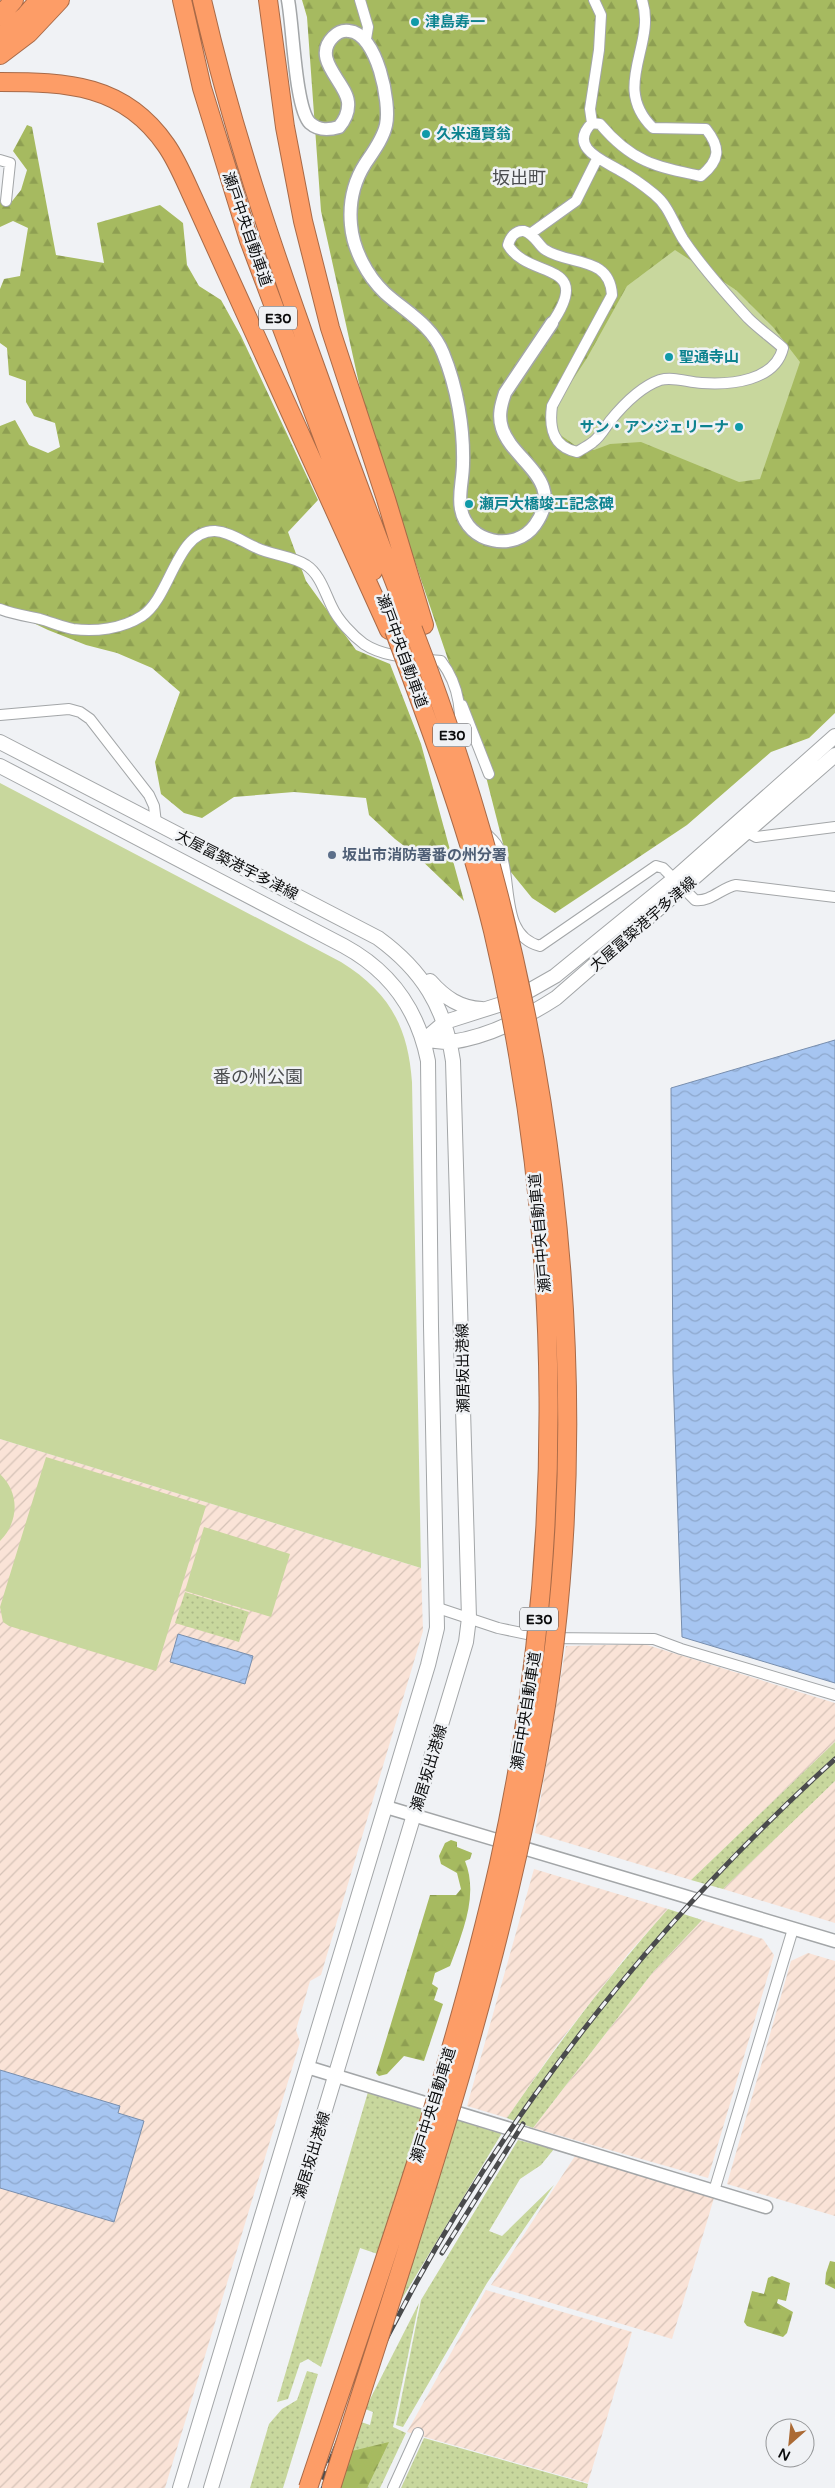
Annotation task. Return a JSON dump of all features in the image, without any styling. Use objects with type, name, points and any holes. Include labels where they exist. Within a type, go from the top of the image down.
[{"type":"highway","points":[[0,37],[26,16],[39,0]]},
{"type":"highway","points":[[0,55],[29,33],[60,0]]},
{"type":"highway","name":"瀬戸中央自動車道","points":[[182,0],[202,88],[250,240],[392,630],[432,733],[466,835],[493,932],[530,1131],[542,1234],[549,1340],[550,1450],[545,1551],[536,1654],[520,1756],[499,1863],[473,1969],[407,2189],[308,2488]]},
{"type":"highway","name":"瀬戸中央自動車道","points":[[202,0],[220,78],[269,240],[382,550],[419,627],[458,722],[486,843],[509,928],[529,1026],[546,1131],[559,1234],[565,1340],[568,1448],[562,1553],[554,1648],[538,1757],[489,1974],[458,2085],[331,2488]]},
{"type":"highway","points":[[268,0],[294,174],[303,221],[327,320],[419,627]]},
{"type":"highway","points":[[0,82],[68,84],[100,92],[132,110],[157,133],[167,146],[195,202],[392,630]]},
{"type":"main road","name":"大屋冨築港宇多津線","points":[[424,1040],[450,1042],[500,1028],[538,1010],[573,985],[835,737]]},
{"type":"main road","name":"大屋冨築港宇多津線","points":[[0,742],[378,938],[413,968],[432,996],[446,1022]]},
{"type":"main road","name":"大屋冨築港宇多津線","points":[[424,1040],[446,1022],[494,1008],[525,994],[555,976],[747,832],[835,755]]},
{"type":"main road","name":"大屋冨築港宇多津線","points":[[0,766],[344,946],[370,962],[402,996],[424,1040]]},
{"type":"main road","points":[[237,891],[247,870]]},
{"type":"main road","points":[[378,938],[413,963],[439,991],[456,1003],[474,1008],[494,1008]]},
{"type":"main road","name":"瀬居坂出港線","points":[[211,2488],[463,1656],[469,1618],[456,1081],[446,1022]]},
{"type":"main road","name":"瀬居坂出港線","points":[[180,2488],[434,1648],[438,1608],[431,1326],[430,1084],[424,1040]]},
{"type":"street","points":[[288,0],[301,104],[310,122],[319,128],[326,130],[339,127],[348,113],[347,97],[329,68],[326,50],[329,43],[340,32],[349,30],[366,39],[375,56],[387,116],[383,134],[354,188],[351,214],[353,237],[359,254],[375,282],[426,326],[442,350],[452,384],[461,432],[463,459],[461,510],[472,529],[478,535],[498,542],[518,539],[528,533],[536,524],[543,504],[541,480],[534,469],[507,440],[500,418],[500,405],[505,393],[563,307],[566,298],[566,286],[556,274],[513,253],[508,245],[510,238],[516,233],[524,231],[530,234],[545,250],[592,266],[602,272],[611,282],[612,296],[552,406],[550,419],[555,440],[567,450],[577,452],[594,441],[617,413],[642,389],[661,380],[702,383],[734,382],[756,377],[776,365],[783,348],[750,320],[710,273],[682,238],[668,209],[656,196],[636,180],[597,160],[586,147],[584,135],[585,130],[592,123]]},
{"type":"street","points":[[360,0],[368,27],[366,39]]},
{"type":"street","points":[[592,123],[590,109],[599,50],[601,15],[594,0]]},
{"type":"street","points":[[592,123],[600,124],[616,144],[635,157],[666,169],[701,176],[711,168],[717,154],[716,142],[706,129],[653,128],[642,117],[633,87],[643,33],[644,7],[642,0]]},
{"type":"street","points":[[0,160],[10,163],[6,201]]},
{"type":"street","points":[[530,234],[576,201],[597,160]]},
{"type":"street","points":[[0,609],[71,629],[91,630],[117,627],[142,616],[154,606],[183,551],[193,539],[203,533],[214,531],[231,534],[258,549],[307,566],[317,577],[333,609],[354,635],[365,644],[385,652],[441,661],[449,672],[489,774]]},
{"type":"street","points":[[459,698],[461,726],[457,771],[466,811],[498,847],[513,918],[520,935],[529,943],[540,946],[656,866],[663,868],[695,900],[701,901],[736,885],[835,897]]},
{"type":"street","points":[[0,715],[69,709],[80,712],[90,719],[150,795],[154,806],[156,823]]},
{"type":"street","points":[[747,832],[756,837],[835,827]]},
{"type":"street","points":[[438,1608],[526,1635],[546,1638],[654,1639],[680,1649],[835,1695]]},
{"type":"street","points":[[386,1807],[835,1941]]},
{"type":"street","points":[[714,2191],[793,1928]]},
{"type":"street","points":[[307,2066],[766,2207]]},
{"type":"street","points":[[393,2488],[418,2433]]},
{"type":"shaded area","points":[[0,1439],[421,1568],[423,1631],[321,1975],[310,1981],[296,2030],[300,2042],[165,2488],[0,2488]]},
{"type":"shaded area","points":[[644,1644],[835,1703],[835,1742],[691,1880],[535,1833],[566,1646]]},
{"type":"shaded area","points":[[835,1781],[835,1923],[723,1889],[813,1802]]},
{"type":"shaded area","points":[[534,1869],[668,1909],[628,1954],[558,2044],[507,2118],[467,2106]]},
{"type":"shaded area","points":[[702,1920],[763,1939],[774,1955],[708,2178],[533,2128],[653,1972]]},
{"type":"shaded area","points":[[808,1953],[835,1961],[835,2216],[727,2184],[791,1961]]},
{"type":"shaded area","points":[[575,2156],[714,2198],[672,2339],[491,2285]]},
{"type":"shaded area","points":[[486,2290],[632,2332],[588,2483],[407,2432]]},
{"type":"green space","points":[[302,0],[835,0],[835,713],[809,738],[771,752],[687,825],[555,913],[532,898],[510,871],[481,757],[367,420],[321,211],[307,17]]},
{"type":"green space","points":[[27,125],[32,127],[56,255],[104,263],[97,223],[160,205],[183,223],[187,265],[199,286],[221,300],[241,336],[318,500],[288,532],[306,581],[356,650],[390,664],[421,744],[464,901],[416,855],[369,815],[366,798],[294,792],[234,797],[202,818],[184,813],[161,794],[155,762],[180,692],[152,668],[117,653],[86,645],[48,630],[0,607],[0,426],[15,420],[29,445],[48,453],[60,447],[55,423],[34,416],[26,402],[26,381],[9,375],[7,348],[0,343],[0,289],[4,279],[20,276],[28,228],[13,221],[0,227],[0,202],[9,205],[21,190],[27,170],[13,151]]},
{"type":"green space","points":[[675,250],[736,290],[773,327],[800,362],[760,479],[739,482],[641,442],[610,444],[594,450],[576,446],[559,434],[554,415],[564,393],[587,358],[627,286]]},
{"type":"green space","points":[[0,783],[341,962],[358,973],[372,986],[384,998],[393,1012],[406,1044],[412,1082],[421,1568],[0,1439]]},
{"type":"green space","points":[[46,1457],[206,1506],[156,1671],[9,1626],[3,1622],[0,1607]]},
{"type":"green space","points":[[0,1474],[11,1490],[15,1508],[11,1525],[0,1541]]},
{"type":"green space","points":[[204,1527],[290,1554],[271,1617],[185,1591]]},
{"type":"green space","points":[[185,1592],[249,1612],[239,1642],[175,1623]]},
{"type":"green space","points":[[835,1742],[835,1781],[723,1889],[691,1880]]},
{"type":"green space","points":[[451,1840],[457,1842],[457,1847],[472,1853],[470,1859],[465,1861],[469,1874],[470,1901],[464,1928],[450,1966],[435,1973],[432,1984],[438,1988],[434,2000],[443,2004],[424,2061],[404,2056],[387,2074],[379,2076],[376,2073],[430,1895],[456,1895],[461,1889],[457,1873],[441,1864],[439,1856],[445,1843]]},
{"type":"green space","points":[[668,1909],[702,1920],[653,1972],[533,2128],[507,2118],[584,2011]]},
{"type":"green space","points":[[368,2092],[502,2133],[388,2322],[407,2264],[360,2248],[321,2367],[308,2359],[300,2363],[288,2399],[277,2402]]},
{"type":"green space","points":[[518,2140],[554,2149],[541,2165],[520,2179],[489,2231],[502,2236],[554,2185],[487,2283],[403,2427],[396,2425],[421,2300]]},
{"type":"green space","points":[[830,2261],[835,2262],[835,2289],[825,2284]]},
{"type":"green space","points":[[772,2276],[790,2283],[786,2301],[778,2299],[777,2303],[793,2312],[787,2333],[783,2337],[747,2326],[744,2322],[752,2291],[764,2294],[768,2278]]},
{"type":"green space","points":[[419,2303],[393,2427],[406,2433],[380,2488],[340,2488],[361,2422],[370,2425],[373,2412],[365,2409]]},
{"type":"green space","points":[[307,2371],[318,2374],[283,2488],[250,2488],[269,2424],[282,2409],[297,2400]]},
{"type":"green space","points":[[424,2438],[588,2484],[587,2488],[401,2488]]},
{"type":"green space","points":[[389,2442],[367,2488],[340,2488],[352,2451]]},
{"type":"water","points":[[835,1040],[835,1683],[682,1637],[673,1373],[671,1088]]},
{"type":"water","points":[[178,1634],[253,1656],[245,1684],[170,1662]]},
{"type":"water","points":[[0,2070],[120,2106],[118,2113],[144,2121],[114,2222],[0,2188]]},
{"type":"railway","points":[[319,2488],[364,2385],[415,2284],[473,2188],[535,2094],[603,2005],[676,1919],[754,1837],[835,1759]]},
{"type":"railway","points":[[442,2253],[523,2124]]},
{"type":"place","name":"津島寿一","points":[[415,22]]},
{"type":"place","name":"久米通賢翁","points":[[426,134]]},
{"type":"place","name":"聖通寺山","points":[[669,357]]},
{"type":"place","name":"サン・アンジェリーナ","points":[[739,427]]},
{"type":"place","name":"瀬戸大橋竣工記念碑","points":[[469,504]]},
{"type":"place","name":"坂出市消防署番の州分署","points":[[332,855]]},
{"type":"district","name":"坂出町","points":[[519,178]]},
{"type":"district","name":"番の州公園","points":[[258,1077]]}]
